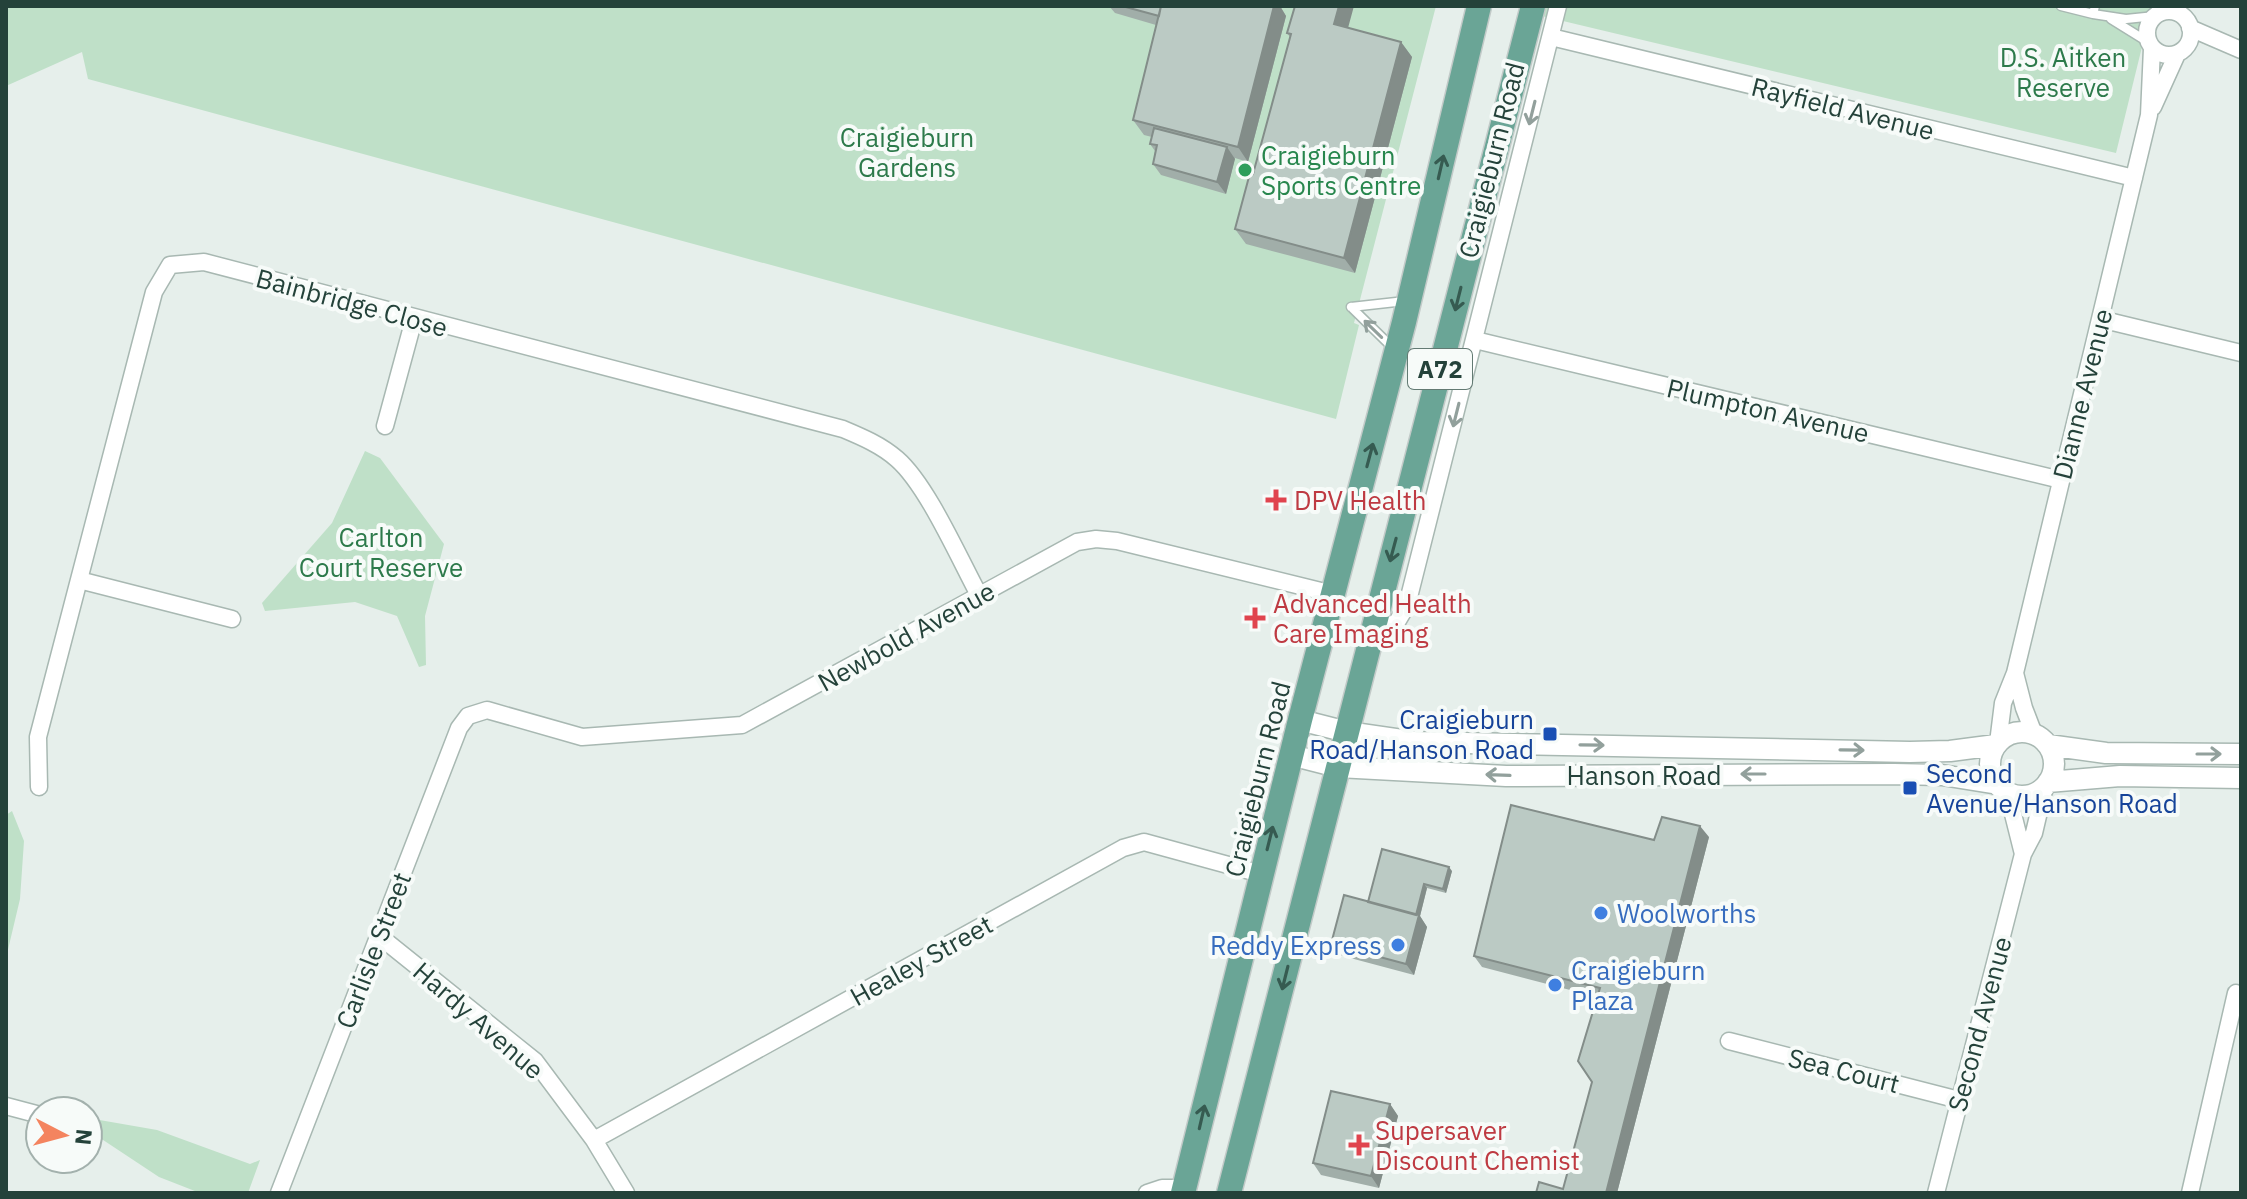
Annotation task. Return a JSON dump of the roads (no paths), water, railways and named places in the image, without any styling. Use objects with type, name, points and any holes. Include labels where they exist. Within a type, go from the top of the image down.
[{"type":"main road","name":"Craigieburn Road","points":[[1184,1190],[1291,755],[1409,301],[1479,6]]},
{"type":"main road","name":"Craigieburn Road","points":[[1229,1193],[1533,6]]},
{"type":"street","name":"Craigieburn Road","points":[[1371,635],[1397,622],[1405,611],[1558,6]]},
{"type":"street","points":[[2160,12],[2174,12],[2241,51],[2181,50],[2163,55],[2150,45],[2148,28],[2160,12]]},
{"type":"street","points":[[2181,50],[2187,18]]},
{"type":"street","name":"Rayfield Avenue","points":[[1551,37],[2134,178]]},
{"type":"street","name":"Dianne Avenue","points":[[1997,744],[2003,703],[2015,673],[2149,115],[2150,45]]},
{"type":"street","name":"Dianne Avenue","points":[[2149,115],[2181,50]]},
{"type":"street","name":"Bainbridge Close","points":[[39,787],[38,737],[154,292],[170,265],[204,262],[843,429],[871,441],[897,458],[915,477],[979,595]]},
{"type":"street","points":[[385,426],[414,319]]},
{"type":"street","points":[[2100,319],[2241,353]]},
{"type":"street","name":"Plumpton Avenue","points":[[1475,340],[2061,480]]},
{"type":"street","name":"Newbold Avenue","points":[[475,712],[494,711],[582,737],[742,725],[1077,542],[1096,539],[1117,541],[1333,594]]},
{"type":"street","points":[[79,580],[232,619]]},
{"type":"street","name":"Dianne Avenue","points":[[2015,673],[2024,708],[2041,740]]},
{"type":"street","name":"Carlisle Street","points":[[279,1193],[459,728],[475,712]]},
{"type":"street","name":"Hanson Road","points":[[1300,720],[1387,739],[1461,743],[1910,752],[1950,751],[1997,744]]},
{"type":"street","points":[[2241,754],[2106,753],[2014,733],[1997,744],[1992,752],[1991,769],[2000,786],[2010,793],[2029,795],[2046,784],[2120,776],[2241,778]]},
{"type":"street","points":[[2041,740],[2054,760],[2046,784]]},
{"type":"street","name":"Hanson Road","points":[[1291,755],[1338,767],[1506,776],[1942,775],[2000,786]]},
{"type":"street","name":"Second Avenue","points":[[1936,1193],[2023,854],[2034,833],[2046,784]]},
{"type":"street","name":"Second Avenue","points":[[2000,786],[2013,814],[2023,854]]},
{"type":"street","name":"Healey Street","points":[[594,1140],[1123,848],[1144,842],[1261,874]]},
{"type":"street","name":"Hardy Avenue","points":[[378,935],[535,1061],[594,1140],[626,1193]]},
{"type":"street","points":[[2190,1193],[2236,993]]},
{"type":"street","name":"Sea Court","points":[[1729,1041],[1959,1100]]},
{"type":"street","points":[[1147,1193],[1162,1188],[1184,1190]]},
{"type":"lane","points":[[2061,6],[2094,10],[2150,45]]},
{"type":"lane","points":[[2107,17],[2160,12]]},
{"type":"lane","points":[[1396,351],[1351,307],[1409,301]]},
{"type":"place","name":"Craigieburn Sports Centre","points":[[1245,170]]},
{"type":"place","name":"DPV Health","points":[[1276,500]]},
{"type":"place","name":"Advanced Health Care Imaging","points":[[1255,618]]},
{"type":"place","name":"Craigieburn Road/Hanson Road","points":[[1550,734]]},
{"type":"place","name":"Second Avenue/Hanson Road","points":[[1910,788]]},
{"type":"place","name":"Woolworths","points":[[1601,913]]},
{"type":"place","name":"Reddy Express","points":[[1398,945]]},
{"type":"place","name":"Craigieburn Plaza","points":[[1555,985]]},
{"type":"place","name":"Supersaver Discount Chemist","points":[[1359,1145]]},
{"type":"park label","name":"D.S. Aitken Reserve","points":[[2063,72]]},
{"type":"park label","name":"Craigieburn Gardens","points":[[907,152]]},
{"type":"park label","name":"Carlton Court Reserve","points":[[381,552]]}]
